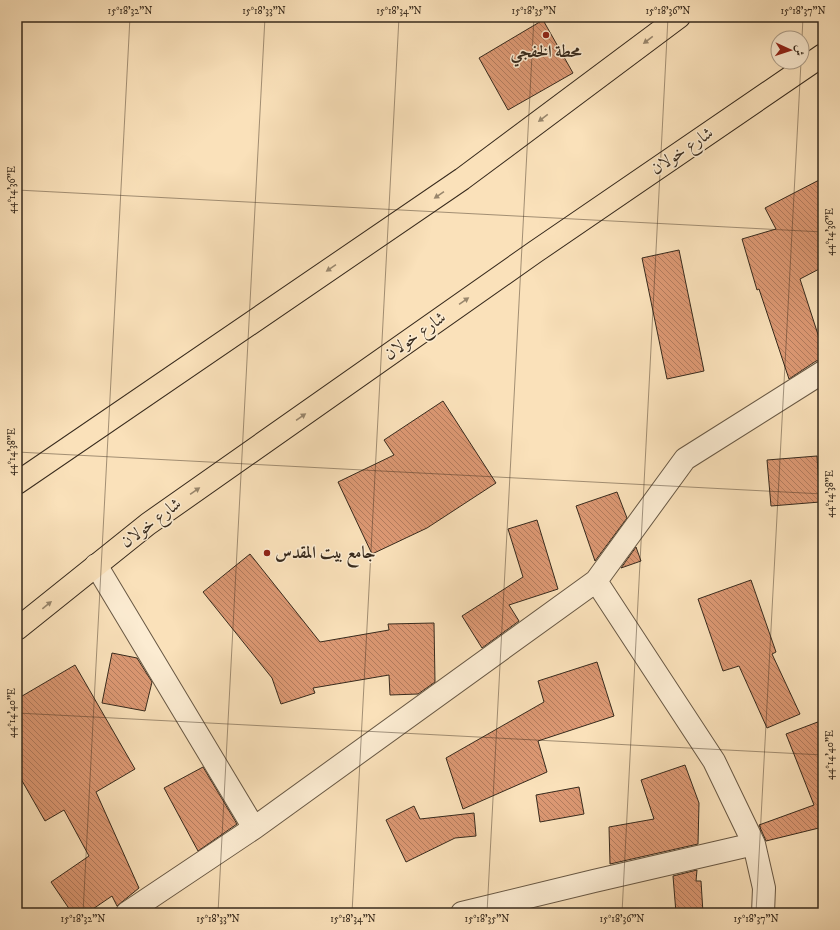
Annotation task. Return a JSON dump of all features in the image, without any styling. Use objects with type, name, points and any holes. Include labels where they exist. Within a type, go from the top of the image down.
[{"type":"main road","points":[[17,483],[462,179],[679,17]]},
{"type":"main road","name":"شارع خولان","points":[[17,629],[148,524],[522,261],[823,55]]},
{"type":"street","points":[[127,913],[254,828],[596,581],[685,459],[823,372]]},
{"type":"street","points":[[96,565],[254,828]]},
{"type":"street","points":[[596,581],[714,761],[754,844],[764,888],[763,913]]},
{"type":"street","points":[[462,913],[754,844]]},
{"type":"building","points":[[543,20],[573,73],[508,110],[479,58]]},
{"type":"building","points":[[823,178],[823,267],[800,279],[823,350],[823,360],[816,361],[789,379],[759,289],[757,290],[742,239],[776,229],[765,208]]},
{"type":"building","points":[[679,250],[704,371],[667,379],[642,258]]},
{"type":"building","points":[[443,401],[496,483],[427,528],[372,554],[338,482],[394,455],[384,440]]},
{"type":"building","points":[[817,456],[820,502],[771,506],[767,460]]},
{"type":"building","points":[[617,492],[627,518],[595,561],[576,506]]},
{"type":"building","points":[[537,520],[558,589],[509,605],[519,621],[482,648],[462,616],[523,577],[508,529]]},
{"type":"building","points":[[636,547],[641,561],[621,568]]},
{"type":"building","points":[[250,554],[320,642],[389,630],[388,624],[434,623],[435,682],[418,694],[390,695],[389,675],[313,688],[315,693],[281,704],[272,678],[203,592]]},
{"type":"building","points":[[751,580],[776,652],[772,654],[800,714],[767,728],[739,666],[723,671],[698,599]]},
{"type":"building","points":[[112,653],[137,658],[152,682],[145,711],[102,703]]},
{"type":"building","points":[[597,662],[614,716],[538,741],[547,772],[463,809],[446,758],[544,702],[538,681]]},
{"type":"building","points":[[75,665],[135,769],[96,792],[139,888],[117,906],[112,896],[87,913],[72,913],[51,882],[89,856],[64,810],[45,821],[17,772],[17,699]]},
{"type":"building","points":[[823,720],[823,827],[766,841],[759,825],[814,805],[786,734]]},
{"type":"building","points":[[685,765],[699,803],[698,844],[610,864],[609,827],[654,819],[641,780]]},
{"type":"building","points":[[203,767],[237,824],[198,851],[164,788]]},
{"type":"building","points":[[579,787],[584,814],[540,822],[536,795]]},
{"type":"building","points":[[414,806],[420,819],[474,813],[476,836],[455,838],[406,862],[386,820]]},
{"type":"building","points":[[697,870],[696,881],[701,881],[703,913],[676,913],[673,876]]},
{"type":"place","name":"محطة الخفجي","points":[[546,35]]},
{"type":"place","name":"جامع بيت المقدس","points":[[267,553]]}]
